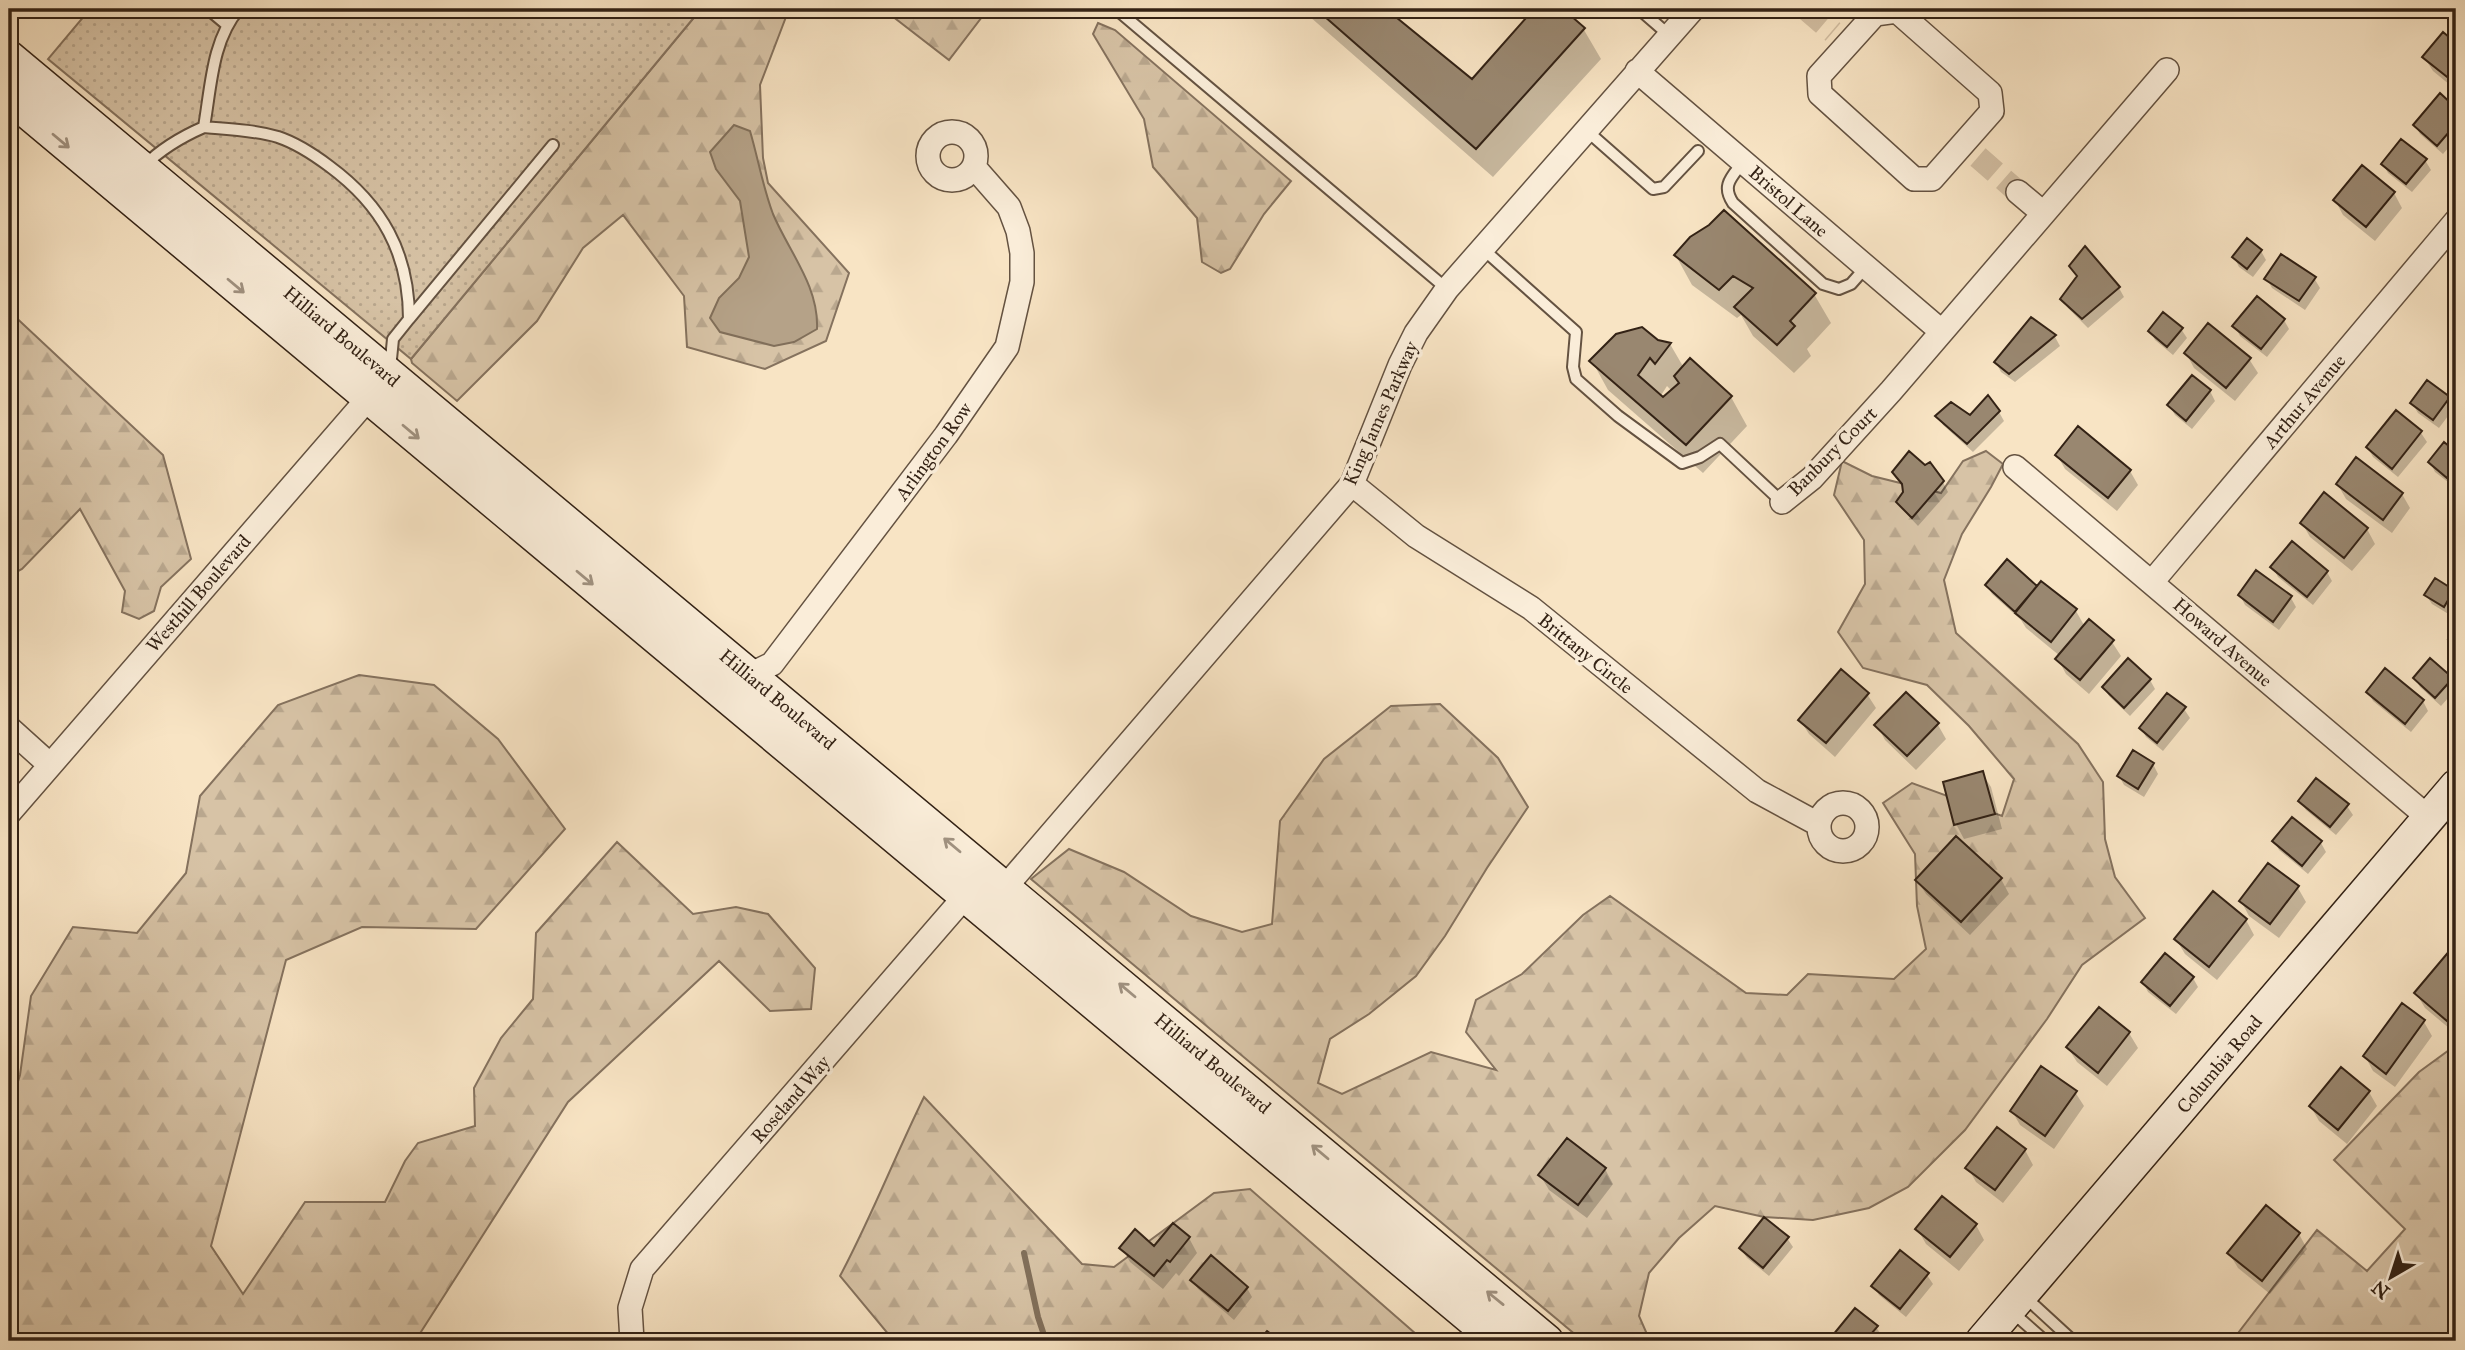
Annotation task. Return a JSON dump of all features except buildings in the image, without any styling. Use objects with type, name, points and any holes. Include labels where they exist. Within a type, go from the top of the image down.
[{"type":"main road","name":"Hilliard Boulevard","points":[[9,57],[132,180],[379,386],[748,674],[1548,1341]]},
{"type":"main road","name":"Hilliard Boulevard","points":[[9,97],[132,180]]},
{"type":"main road","name":"Hilliard Boulevard","points":[[379,386],[721,691],[1498,1341]]},
{"type":"main road","name":"Columbia Road","points":[[1982,1341],[2456,786]]},
{"type":"street","name":"King James Parkway","points":[[995,880],[1352,484],[1400,365],[1416,333],[1447,289],[1693,9]]},
{"type":"street","points":[[1897,11],[1990,93],[1992,111],[1971,151],[1932,179],[1914,179],[1820,94],[1819,76],[1840,38],[1875,14],[1897,11]]},
{"type":"street","name":"Banbury Court","points":[[1782,502],[1812,478],[1891,391],[2167,70]]},
{"type":"street","name":"Bristol Lane","points":[[1637,71],[1941,331]]},
{"type":"street","name":"Arlington Row","points":[[721,691],[748,674],[772,664],[946,435],[1007,347],[1022,282],[1022,253],[1018,231],[1009,207],[974,167]]},
{"type":"street","points":[[2018,192],[2043,213]]},
{"type":"street","name":"Arthur Avenue","points":[[2152,582],[2456,221]]},
{"type":"street","name":"Westhill Boulevard","points":[[9,813],[379,386]]},
{"type":"street","name":"Howard Avenue","points":[[2015,467],[2429,818]]},
{"type":"street","name":"Brittany Circle","points":[[1352,484],[1416,536],[1531,608],[1757,791],[1818,824]]},
{"type":"street","points":[[9,728],[50,765]]},
{"type":"street","name":"Roseland Way","points":[[632,1341],[631,1308],[642,1269],[995,880]]},
{"type":"lane","points":[[208,9],[226,23]]},
{"type":"lane","points":[[204,127],[214,65],[226,23],[239,9]]},
{"type":"lane","points":[[1116,9],[1447,289]]},
{"type":"lane","points":[[1639,9],[1669,35]]},
{"type":"lane","points":[[132,180],[159,152],[184,135],[204,127],[278,137],[311,153],[360,191],[379,215],[401,259],[409,296],[410,319]]},
{"type":"lane","points":[[1586,130],[1653,189],[1664,187],[1698,150]]},
{"type":"lane","points":[[379,386],[393,339],[553,145]]},
{"type":"lane","points":[[1743,162],[1727,184],[1727,194],[1733,203],[1805,270],[1823,284],[1839,289],[1850,284],[1866,267]]},
{"type":"lane","name":"Banbury Court","points":[[1483,249],[1576,332],[1573,367],[1576,379],[1618,416],[1682,463],[1700,457],[1720,444],[1782,502]]},
{"type":"lane","points":[[2016,1302],[2045,1341]]},
{"type":"lane","points":[[2016,1302],[2073,1341]]},
{"type":"green space","points":[[90,9],[701,9],[411,359],[48,59]]},
{"type":"green space","points":[[701,9],[789,9],[760,85],[763,158],[768,183],[849,273],[826,341],[765,369],[687,347],[684,296],[623,215],[583,248],[537,321],[457,401],[412,363],[411,359]]},
{"type":"green space","points":[[883,9],[988,9],[949,60]]},
{"type":"green space","points":[[1098,23],[1115,30],[1291,181],[1264,214],[1230,269],[1221,273],[1202,262],[1197,218],[1153,167],[1144,119],[1093,34]]},
{"type":"green space","points":[[9,311],[163,455],[191,559],[161,587],[154,611],[139,619],[122,612],[125,591],[80,509],[22,569],[9,576]]},
{"type":"green space","points":[[1986,451],[2003,464],[1962,534],[1944,580],[1956,633],[2078,744],[2103,782],[2105,839],[2115,877],[2145,918],[2082,965],[2047,1019],[1965,1130],[1908,1187],[1869,1208],[1813,1220],[1764,1217],[1715,1206],[1679,1238],[1649,1273],[1639,1316],[1650,1341],[1583,1341],[1031,879],[1069,849],[1124,872],[1191,916],[1242,932],[1272,924],[1280,821],[1324,759],[1391,706],[1440,704],[1498,758],[1528,807],[1416,976],[1369,1014],[1330,1039],[1318,1083],[1342,1094],[1431,1052],[1496,1070],[1466,1032],[1476,1000],[1522,974],[1583,915],[1610,896],[1746,993],[1787,995],[1808,974],[1894,979],[1926,949],[1917,906],[1915,854],[1883,803],[1912,783],[2002,816],[2014,779],[1969,726],[1927,685],[1863,668],[1838,632],[1865,584],[1864,540],[1834,495],[1842,461],[1872,476],[1941,493],[1963,461]]},
{"type":"green space","points":[[359,675],[434,685],[498,739],[565,829],[476,929],[362,927],[286,960],[211,1246],[243,1294],[305,1202],[385,1202],[405,1161],[418,1143],[475,1126],[474,1088],[501,1038],[533,999],[536,933],[617,842],[693,914],[736,907],[768,914],[815,968],[811,1009],[770,1011],[719,961],[568,1102],[419,1335],[423,1341],[9,1341],[9,1111],[20,1075],[31,996],[73,927],[137,933],[186,873],[200,796],[278,705]]},
{"type":"green space","points":[[2456,1045],[2456,1341],[2232,1341],[2317,1230],[2367,1271],[2405,1229],[2334,1160],[2419,1072]]},
{"type":"green space","points":[[924,1097],[1082,1264],[1114,1267],[1214,1193],[1250,1189],[1424,1341],[894,1341],[840,1276]]},
{"type":"shaded area","points":[[734,125],[750,131],[773,214],[802,270],[813,298],[817,329],[794,342],[774,346],[720,332],[710,318],[719,298],[739,278],[749,257],[740,201],[716,169],[710,152]]},
{"type":"waterway","points":[[1024,1253],[1046,1341]]},
{"type":"tunnel","points":[[1806,9],[1833,32]]},
{"type":"tunnel","points":[[1978,157],[2018,192]]}]
